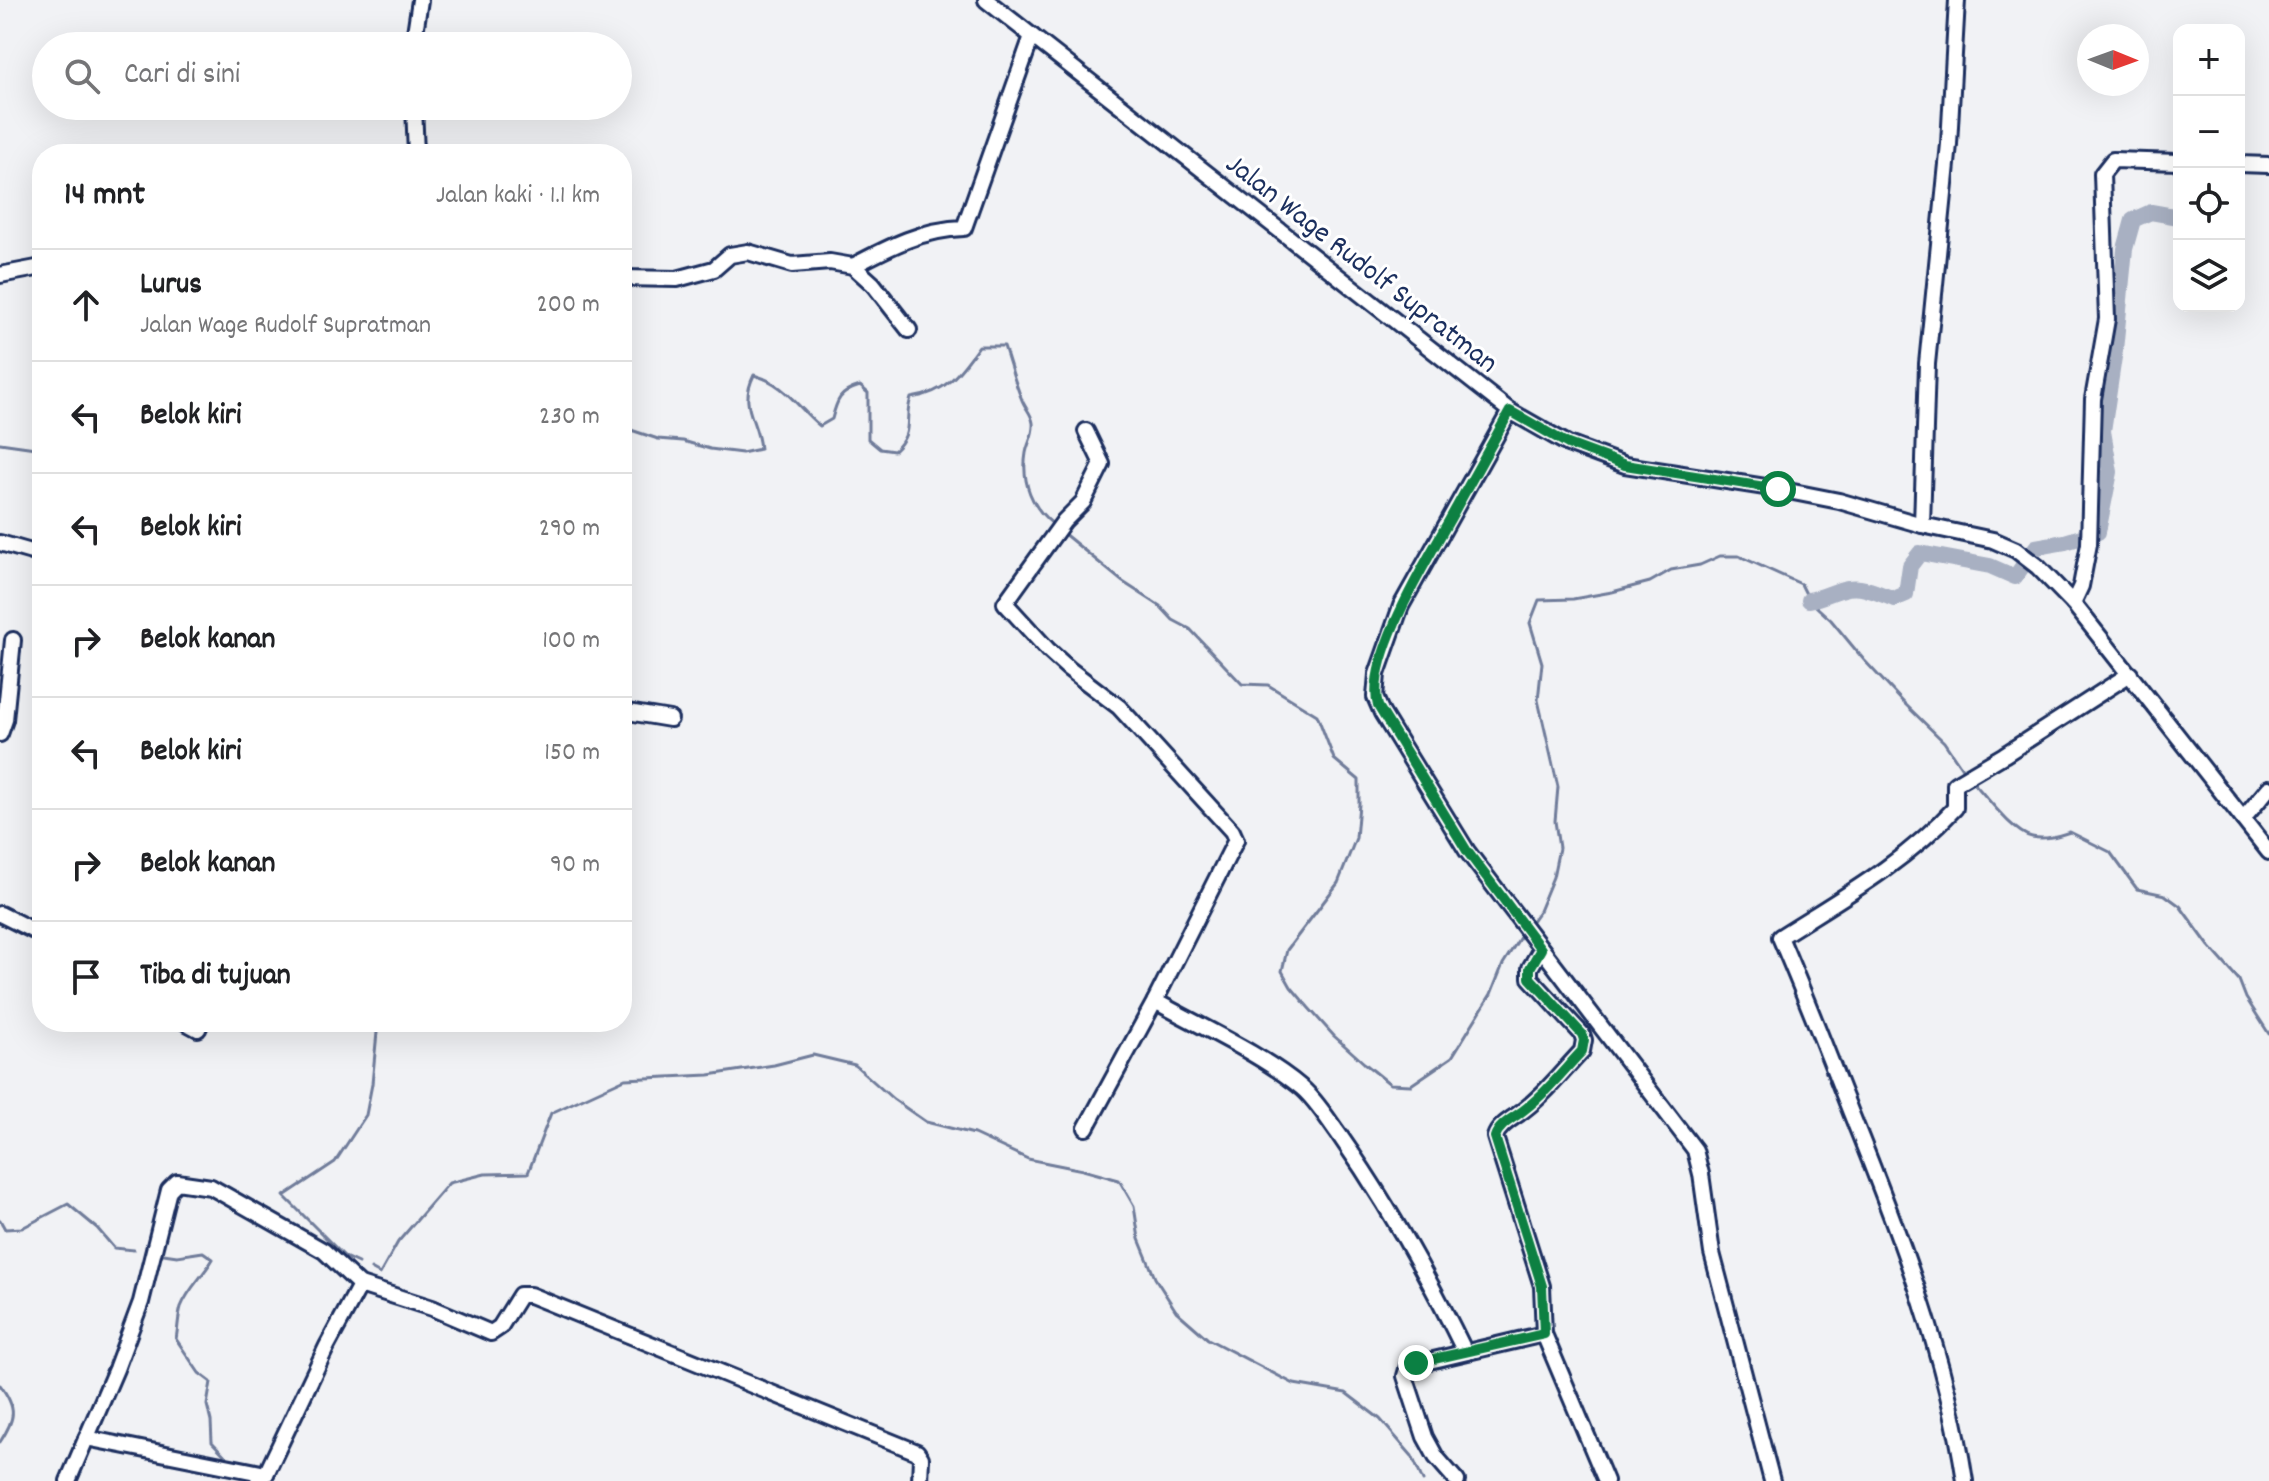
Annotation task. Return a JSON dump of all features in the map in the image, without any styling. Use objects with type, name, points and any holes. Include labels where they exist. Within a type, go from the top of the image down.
[{"type":"street","points":[[415,32],[420,0]]},
{"type":"street","name":"Jalan Wage Rudolf Supratman","points":[[986,0],[1510,411],[1568,444],[1625,465],[1839,501],[1922,525],[1993,540],[2016,550],[2038,567],[2073,603],[2269,852]]},
{"type":"street","points":[[1922,525],[1927,364],[1950,131],[1957,0]]},
{"type":"street","points":[[853,266],[895,244],[926,233],[964,228],[1032,36]]},
{"type":"street","points":[[415,120],[416,144]]},
{"type":"street","points":[[2073,603],[2081,586],[2089,544],[2094,385],[2107,319],[2102,174],[2113,160],[2173,162]]},
{"type":"street","points":[[2245,164],[2269,165]]},
{"type":"street","points":[[632,278],[677,279],[714,269],[730,255],[748,252],[792,265],[830,262],[853,266],[873,284],[909,330]]},
{"type":"street","points":[[0,275],[32,269]]},
{"type":"street","points":[[1510,411],[1401,606],[1377,674],[1375,697],[1467,851],[1695,1150],[1712,1253],[1772,1481]]},
{"type":"street","points":[[1086,431],[1102,464],[1083,502],[1064,521],[1005,603],[1048,650],[1119,707],[1232,831],[1236,840],[1155,1001],[1086,1128]]},
{"type":"street","points":[[0,543],[32,552]]},
{"type":"street","points":[[0,734],[5,720],[13,640]]},
{"type":"street","points":[[1965,1481],[1959,1440],[1929,1326],[1891,1212],[1780,937],[1891,866],[1934,831],[1955,808],[1955,784],[2130,674]]},
{"type":"street","points":[[632,713],[670,719]]},
{"type":"street","points":[[2243,819],[2269,788]]},
{"type":"street","points":[[0,914],[32,930]]},
{"type":"street","points":[[1538,945],[1530,978],[1582,1034],[1584,1045],[1535,1102],[1496,1131],[1495,1137],[1542,1286],[1544,1334],[1606,1481]]},
{"type":"street","points":[[1155,1001],[1269,1064],[1314,1100],[1354,1156],[1400,1230],[1465,1352]]},
{"type":"street","points":[[68,1481],[130,1335],[169,1190],[177,1182],[211,1187],[240,1202],[324,1251],[360,1285],[432,1308],[491,1333],[500,1327],[518,1297],[530,1295],[727,1373],[917,1452],[921,1458],[920,1481]]},
{"type":"street","points":[[86,1438],[262,1478],[360,1285]]},
{"type":"street","points":[[1457,1481],[1436,1457],[1425,1437],[1405,1376],[1408,1366],[1544,1334]]},
{"type":"waterway","points":[[1809,600],[1854,587],[1894,599],[1906,594],[1910,566],[1920,553],[1990,566],[2015,577],[2036,547],[2098,532],[2110,472],[2103,431],[2125,249],[2133,220],[2151,212],[2173,216]]},
{"type":"waterway","points":[[632,430],[710,449],[742,453],[760,449],[748,405],[754,375],[783,390],[820,426],[832,419],[844,394],[860,386],[868,393],[868,439],[880,449],[894,451],[906,432],[911,398],[934,392],[951,380],[979,346],[1004,346],[1019,394],[1033,423],[1025,464],[1027,484],[1034,502],[1054,525]]},
{"type":"waterway","points":[[0,443],[32,448]]},
{"type":"waterway","points":[[1063,533],[1123,582],[1160,606],[1173,620],[1190,629],[1242,684],[1268,685],[1317,715],[1334,759],[1359,780],[1356,838],[1338,883],[1287,950],[1282,971],[1308,1007],[1364,1063],[1390,1084],[1411,1085],[1452,1057],[1491,994],[1503,964],[1522,934]]},
{"type":"waterway","points":[[1529,925],[1539,911],[1553,877],[1559,848],[1555,821],[1558,787],[1538,700],[1542,663],[1530,623],[1539,600],[1573,599],[1612,592],[1650,582],[1671,570],[1700,565],[1720,556],[1739,556],[1801,584],[1809,600],[1944,742],[1965,773]]},
{"type":"waterway","points":[[1972,781],[2008,821],[2025,834],[2042,838],[2070,832],[2110,852],[2137,889],[2165,895],[2180,906],[2239,980],[2246,998],[2269,1034]]},
{"type":"waterway","points":[[358,1263],[345,1257],[284,1196],[335,1162],[366,1115],[377,1032]]},
{"type":"waterway","points":[[371,1269],[380,1274],[398,1242],[449,1183],[485,1174],[528,1173],[551,1113],[625,1079],[709,1075],[774,1065],[813,1055],[855,1065],[893,1099],[926,1122],[974,1134],[1028,1159],[1119,1180],[1134,1206],[1139,1239],[1155,1278],[1176,1311],[1208,1339],[1294,1384],[1346,1393],[1380,1419],[1412,1456],[1423,1481]]},
{"type":"waterway","points":[[0,1220],[5,1229],[22,1228],[68,1204],[97,1228],[114,1248],[134,1250]]},
{"type":"waterway","points":[[157,1253],[177,1256],[203,1252],[213,1259],[184,1300],[176,1339],[199,1373],[211,1382],[207,1405],[212,1442],[231,1462]]},
{"type":"waterway","points":[[0,1385],[12,1408],[9,1427],[0,1442]]},
{"type":"route","points":[[1416,1363],[1544,1334],[1544,1302],[1535,1257],[1495,1137],[1496,1131],[1535,1102],[1582,1051],[1584,1040],[1582,1034],[1533,983],[1530,968],[1541,949],[1467,851],[1378,706],[1375,697],[1377,674],[1401,606],[1510,411],[1568,444],[1625,465],[1778,489]]}]
